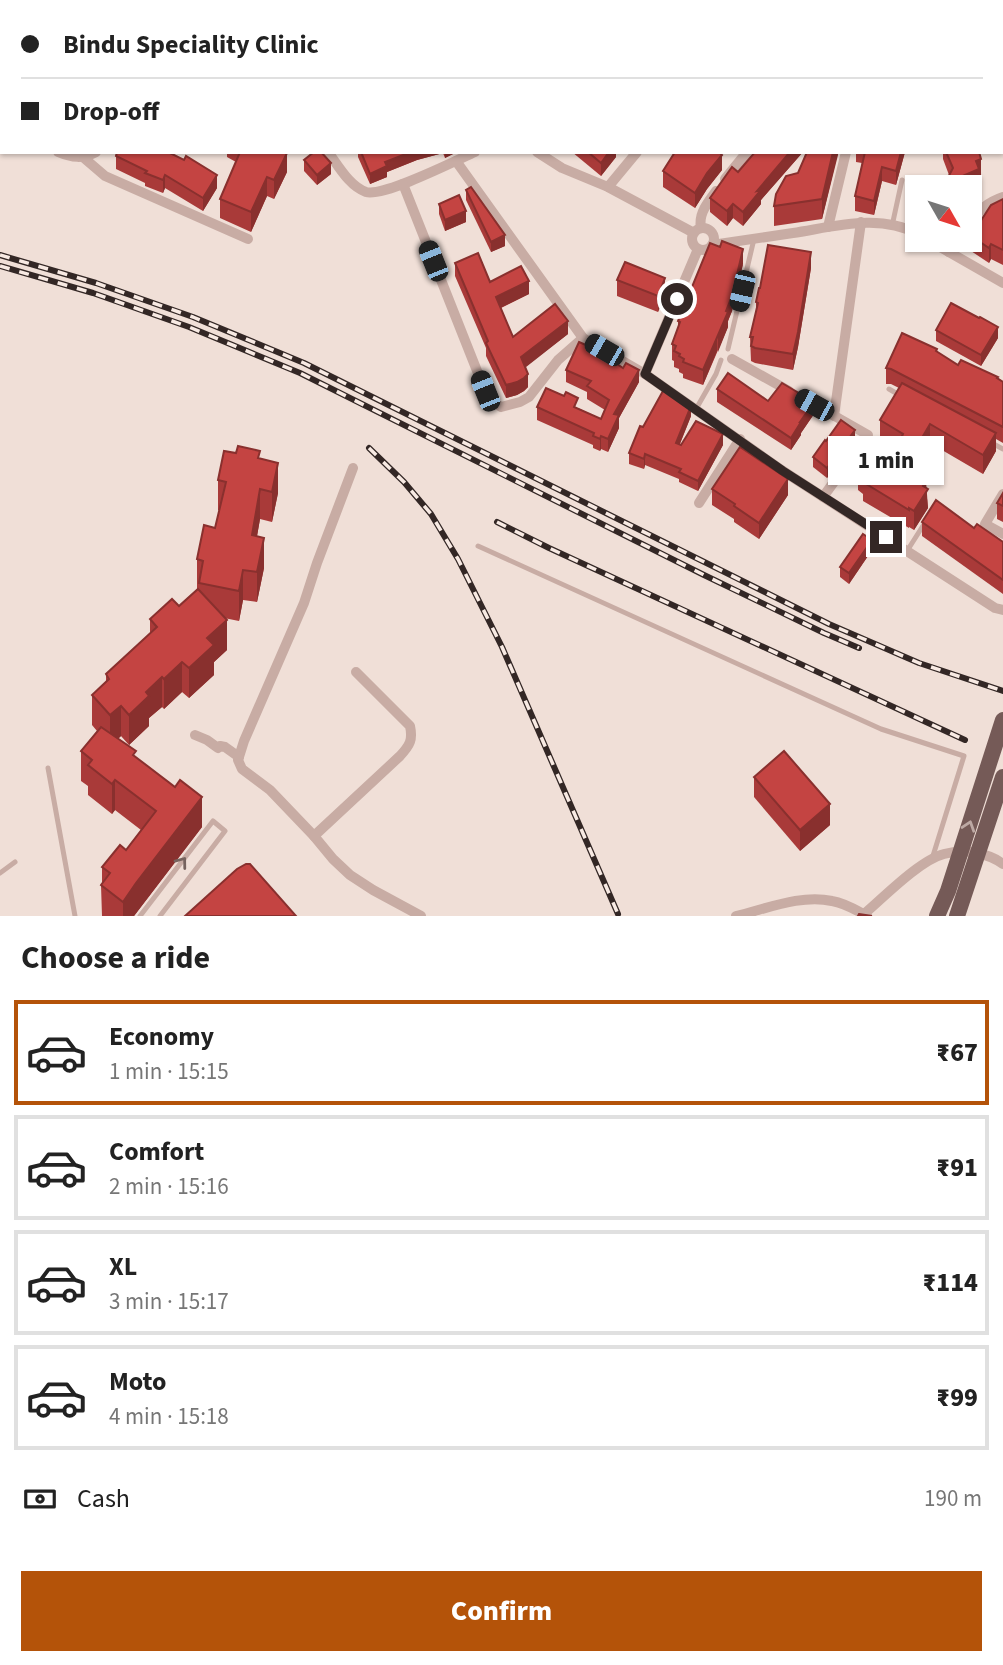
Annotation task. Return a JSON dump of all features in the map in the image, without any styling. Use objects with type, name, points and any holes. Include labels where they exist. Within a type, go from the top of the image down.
[{"type":"main road","points":[[937,916],[948,891],[1003,720]]},
{"type":"main road","points":[[957,916],[1003,777]]},
{"type":"street","points":[[64,154],[85,158],[92,154]]},
{"type":"street","points":[[329,154],[345,175],[368,193],[377,193],[402,184],[471,154]]},
{"type":"street","points":[[540,154],[562,168],[698,230],[709,229],[714,238],[712,245]]},
{"type":"street","points":[[608,187],[635,154]]},
{"type":"street","points":[[745,154],[704,209],[693,243],[698,248],[706,250],[712,245],[861,222],[905,229]]},
{"type":"street","points":[[828,227],[846,154]]},
{"type":"street","points":[[85,158],[105,176],[248,239]]},
{"type":"street","points":[[456,161],[583,338],[645,374],[783,471],[995,608],[1003,610]]},
{"type":"street","points":[[402,184],[485,391],[491,400],[501,407],[529,397],[558,360],[583,338]]},
{"type":"street","points":[[982,208],[1003,197]]},
{"type":"street","points":[[834,416],[861,222]]},
{"type":"street","points":[[645,374],[698,248]]},
{"type":"street","points":[[949,252],[1003,283]]},
{"type":"street","points":[[727,356],[868,435],[823,497]]},
{"type":"street","points":[[699,503],[740,439]]},
{"type":"street","points":[[353,468],[304,603],[238,760],[242,769],[270,790],[351,875],[421,916]]},
{"type":"street","points":[[1003,494],[985,524],[1003,534]]},
{"type":"street","points":[[314,836],[400,756],[413,737],[410,726],[356,672]]},
{"type":"street","points":[[195,735],[218,748],[225,747],[239,757]]},
{"type":"street","points":[[736,916],[793,902],[814,900],[838,902],[866,915],[916,870],[944,854],[968,851],[989,856],[1003,864]]},
{"type":"lane","points":[[892,226],[902,180]]},
{"type":"lane","points":[[696,409],[727,356],[754,239]]},
{"type":"lane","points":[[889,389],[911,401]]},
{"type":"lane","points":[[980,437],[1003,449]]},
{"type":"lane","points":[[906,551],[929,517]]},
{"type":"lane","points":[[478,546],[881,729],[964,756],[932,859]]},
{"type":"lane","points":[[48,768],[75,916]]},
{"type":"lane","points":[[140,916],[212,821],[225,831],[160,916]]},
{"type":"lane","points":[[0,873],[15,862]]},
{"type":"building","points":[[172,154],[184,160],[186,156],[217,175],[203,198],[165,175],[163,180],[116,156]]},
{"type":"building","points":[[239,154],[287,154],[274,180],[267,177],[251,212],[220,199]]},
{"type":"building","points":[[312,154],[323,154],[331,163],[317,175],[304,160]]},
{"type":"building","points":[[362,154],[406,154],[385,162],[387,166],[370,174]]},
{"type":"building","points":[[590,154],[608,154],[601,163]]},
{"type":"building","points":[[674,154],[722,155],[695,193],[663,171]]},
{"type":"building","points":[[753,154],[788,154],[743,212],[733,204],[727,211],[710,198],[732,167],[738,172]]},
{"type":"building","points":[[806,154],[833,154],[822,199],[774,206],[776,194],[786,176],[798,173]]},
{"type":"building","points":[[865,154],[900,154],[896,171],[882,167],[874,201],[855,196]]},
{"type":"building","points":[[947,154],[980,154],[981,159],[976,161],[979,169],[965,175],[949,175],[953,168]]},
{"type":"building","points":[[471,187],[505,235],[491,242],[466,190]]},
{"type":"building","points":[[459,195],[466,211],[445,220],[439,204]]},
{"type":"building","points":[[1003,199],[1003,250],[991,244],[989,248],[982,243],[982,219],[991,205]]},
{"type":"building","points":[[722,241],[743,249],[726,311],[728,312],[703,370],[683,362],[684,359],[674,351],[676,346],[672,344],[680,322],[678,321],[710,243],[720,247]]},
{"type":"building","points":[[768,245],[811,252],[793,354],[751,346],[753,337],[750,337]]},
{"type":"building","points":[[478,253],[490,282],[521,266],[529,281],[496,297],[513,337],[555,304],[568,321],[521,357],[528,374],[517,382],[506,385],[486,343],[488,341],[455,263]]},
{"type":"building","points":[[625,262],[665,278],[658,296],[617,280]]},
{"type":"building","points":[[951,303],[998,327],[981,355],[936,330]]},
{"type":"building","points":[[902,333],[937,349],[936,351],[958,365],[961,360],[998,377],[1003,382],[1003,427],[886,368]]},
{"type":"building","points":[[579,342],[595,349],[623,368],[626,363],[639,370],[614,414],[619,415],[608,439],[593,436],[594,433],[537,407],[546,388],[564,396],[566,392],[578,398],[574,407],[601,419],[609,400],[587,386],[591,381],[566,370]]},
{"type":"building","points":[[728,373],[768,401],[782,383],[814,402],[791,438],[717,389]]},
{"type":"building","points":[[902,383],[996,433],[983,455],[930,424],[919,443],[926,447],[911,472],[926,481],[923,486],[928,489],[914,511],[863,482],[867,477],[858,472],[871,449],[892,461],[905,438],[880,420]]},
{"type":"building","points":[[664,389],[675,395],[674,398],[691,406],[676,443],[681,445],[696,421],[723,434],[698,481],[679,472],[681,469],[645,454],[644,459],[629,453],[640,426],[643,427]]},
{"type":"building","points":[[841,420],[855,430],[827,468],[813,457]]},
{"type":"building","points":[[238,446],[260,451],[258,458],[278,463],[272,492],[260,489],[252,535],[264,538],[257,572],[243,570],[239,591],[199,583],[203,561],[197,559],[204,525],[215,528],[226,482],[218,480],[224,451],[236,453]]},
{"type":"building","points":[[740,447],[788,479],[759,523],[712,489]]},
{"type":"building","points":[[1003,493],[1003,506],[997,503]]},
{"type":"building","points":[[936,500],[974,528],[977,524],[1003,542],[1003,580],[922,522]]},
{"type":"building","points":[[863,534],[872,540],[849,573],[840,567]]},
{"type":"building","points":[[198,589],[227,620],[207,638],[214,645],[189,668],[182,662],[164,679],[162,677],[146,692],[149,696],[129,715],[121,706],[110,715],[92,695],[109,679],[106,674],[157,627],[150,619],[172,599],[179,606]]},
{"type":"building","points":[[101,727],[136,751],[133,755],[175,787],[180,780],[202,797],[123,902],[101,885],[110,873],[102,867],[120,845],[126,850],[156,811],[115,780],[112,784],[88,765],[92,760],[81,751]]},
{"type":"building","points":[[784,751],[830,804],[800,830],[754,777]]},
{"type":"building","points":[[250,864],[296,916],[185,916],[237,869]]},
{"type":"railway","points":[[0,255],[96,283],[193,317],[304,363],[829,624],[919,663],[1003,691]]},
{"type":"railway","points":[[0,266],[93,293],[189,327],[300,373],[704,575],[859,648]]},
{"type":"railway","points":[[369,448],[404,482],[431,514],[458,559],[502,647],[618,914]]},
{"type":"railway","points":[[497,522],[965,740]]},
{"type":"route","points":[[677,299],[645,374],[783,471],[886,537]]}]
